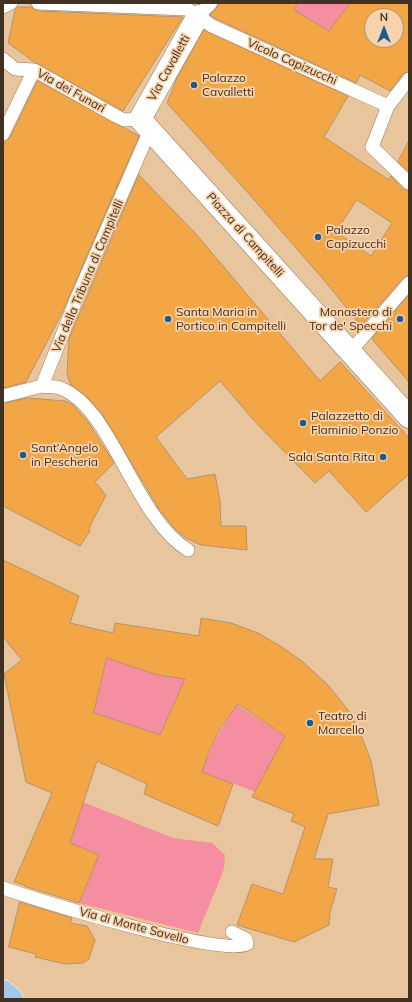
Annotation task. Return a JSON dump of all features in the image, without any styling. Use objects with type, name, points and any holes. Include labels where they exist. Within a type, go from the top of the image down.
[{"type":"main road","points":[[3,991],[12,999]]},
{"type":"street","name":"Via Cavalletti","points":[[145,124],[205,10]]},
{"type":"street","name":"Piazza di Campitelli","points":[[145,124],[409,417]]},
{"type":"lane","points":[[3,7],[10,3]]},
{"type":"lane","name":"Vicolo Capizucchi","points":[[38,3],[205,10],[212,26],[388,106]]},
{"type":"lane","name":"Via dei Funari","points":[[3,59],[15,69],[34,70],[116,116],[145,124]]},
{"type":"lane","points":[[3,134],[34,70]]},
{"type":"lane","points":[[409,79],[388,106],[372,147],[409,183]]},
{"type":"lane","name":"Via della Tribuna di Campitelli","points":[[42,386],[145,124]]},
{"type":"lane","points":[[350,352],[409,283]]},
{"type":"lane","points":[[3,396],[42,386],[61,389],[85,406],[104,432],[141,497],[168,534],[188,550]]},
{"type":"lane","name":"Via di Monte Savello","points":[[3,888],[73,910],[186,940],[226,947],[242,947],[247,944],[246,939],[232,932]]},
{"type":"shaded area","points":[[298,3],[350,3],[344,40],[303,15],[290,49],[275,51]]},
{"type":"shaded area","points":[[107,658],[158,675],[185,679],[160,735],[94,713]]},
{"type":"shaded area","points":[[237,705],[285,736],[256,792],[202,772],[217,737]]},
{"type":"shaded area","points":[[83,802],[173,838],[212,843],[225,855],[224,869],[198,933],[79,903],[99,855],[70,843]]},
{"type":"building","points":[[219,3],[298,3],[294,10],[329,31],[350,3],[409,3],[409,71],[403,74],[390,91],[360,75],[356,83],[210,15],[217,8]]},
{"type":"building","points":[[18,7],[31,7],[38,11],[183,17],[123,111],[34,62],[8,43],[15,10]]},
{"type":"building","points":[[204,30],[348,96],[324,137],[389,180],[391,176],[403,189],[409,191],[409,275],[403,278],[361,326],[329,286],[250,195],[167,103],[177,78]],"holes":[[[357,200],[392,223],[371,256],[336,232]]]},
{"type":"building","points":[[38,81],[139,136],[62,313],[26,382],[3,388],[3,147],[5,141],[10,137]]},
{"type":"building","points":[[409,141],[409,172],[398,162]]},
{"type":"building","points":[[139,175],[196,234],[320,381],[340,362],[409,438],[409,474],[366,512],[329,471],[315,483],[259,426],[220,381],[156,437],[187,479],[215,474],[220,501],[221,526],[246,526],[247,550],[201,545],[186,538],[175,529],[159,509],[101,412],[84,394],[71,385],[67,374],[69,339]]},
{"type":"building","name":"Monastero di Tor de' Specchi","points":[[409,295],[409,382],[372,339]]},
{"type":"building","points":[[28,398],[65,401],[73,405],[88,422],[114,463],[95,482],[106,495],[89,528],[90,531],[80,546],[3,506],[3,404]]},
{"type":"building","points":[[3,560],[79,596],[70,623],[113,633],[115,623],[199,636],[201,618],[231,623],[258,633],[282,647],[303,662],[328,685],[348,710],[361,735],[371,761],[379,805],[328,814],[314,859],[333,859],[328,887],[337,889],[330,912],[329,925],[294,942],[237,925],[252,884],[283,894],[305,827],[291,821],[294,814],[252,797],[285,736],[238,704],[221,727],[209,751],[202,772],[233,784],[218,826],[144,794],[147,784],[97,761],[70,843],[99,855],[79,903],[14,882],[52,793],[26,782],[4,674],[22,660],[3,637]],"holes":[[[107,658],[158,675],[185,679],[160,735],[94,713]]]},
{"type":"building","points":[[20,902],[72,918],[70,923],[87,926],[95,940],[89,959],[83,963],[65,964],[35,957],[36,954],[9,947]]},
{"type":"place","name":"Palazzo Cavalletti","points":[[194,85]]},
{"type":"place","name":"Palazzo Capizucchi","points":[[318,237]]},
{"type":"place","name":"Santa Maria in Portico in Campitelli","points":[[168,319]]},
{"type":"place","name":"Monastero di Tor de' Specchi","points":[[400,319]]},
{"type":"place","name":"Palazzetto di Flaminio Ponzio","points":[[303,423]]},
{"type":"place","name":"Sant’Angelo in Pescheria","points":[[23,455]]},
{"type":"place","name":"Sala Santa Rita","points":[[383,457]]},
{"type":"place","name":"Teatro di Marcello","points":[[310,723]]}]
